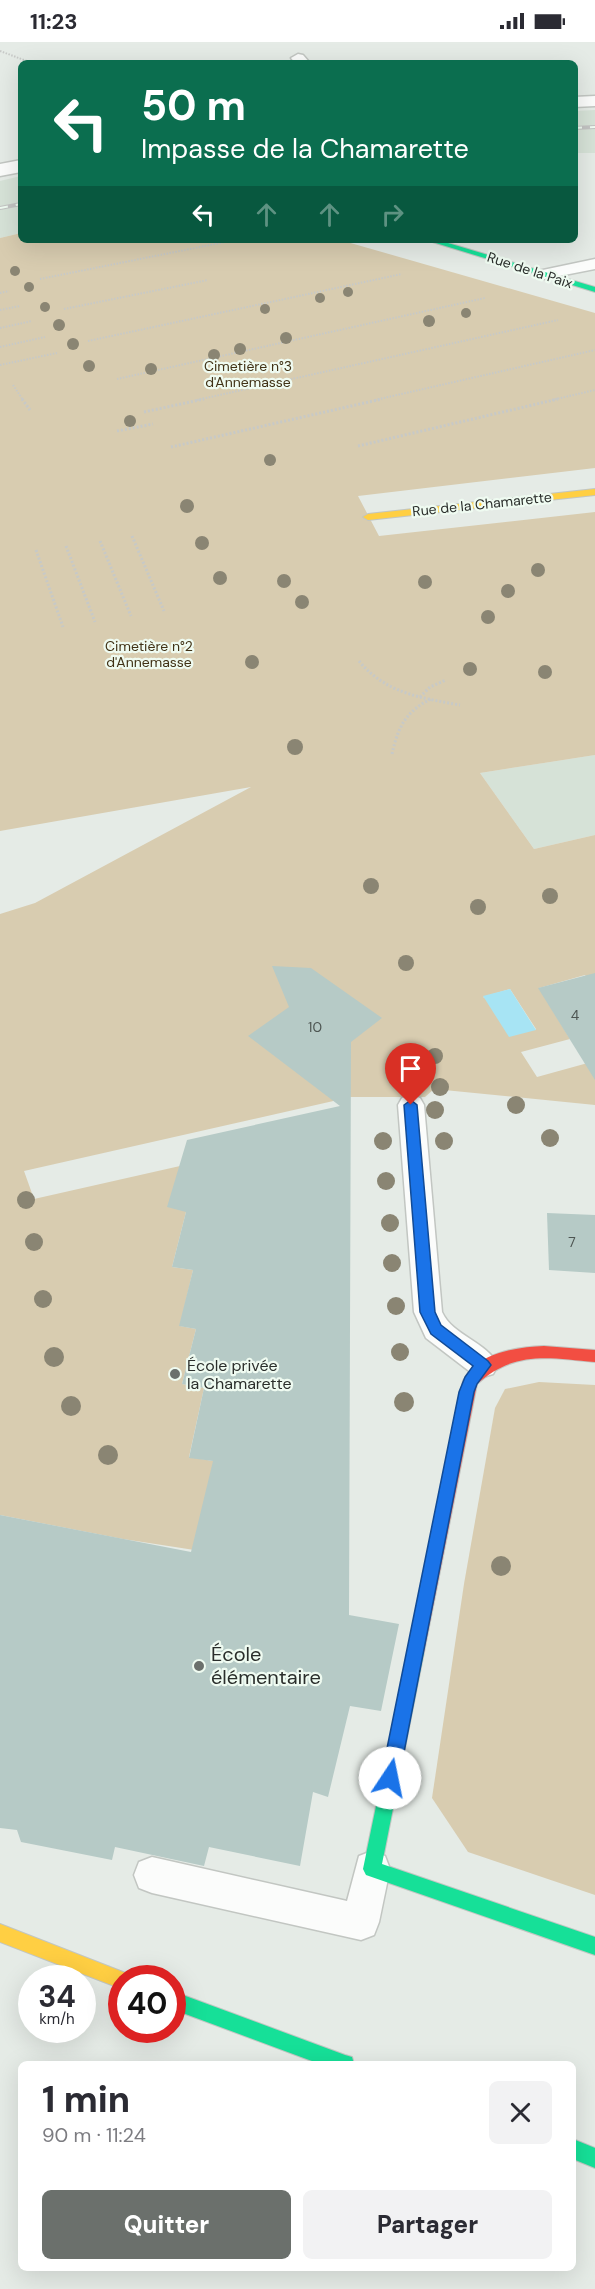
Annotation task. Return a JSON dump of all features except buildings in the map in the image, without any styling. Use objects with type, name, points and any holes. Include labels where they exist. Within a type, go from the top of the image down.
[{"type":"street","points":[[578,102],[595,101]]},
{"type":"street","points":[[0,170],[18,166]]},
{"type":"street","name":"Rue de la Paix","points":[[440,243],[595,290]]},
{"type":"street","name":"Rue de la Chamarette","points":[[368,517],[595,492]]},
{"type":"street","points":[[595,1356],[515,1353],[496,1358],[483,1365],[470,1381],[372,1869],[595,1946]]},
{"type":"street","points":[[0,1933],[108,1975]]},
{"type":"street","points":[[186,2005],[337,2061]]},
{"type":"street","points":[[576,2151],[595,2158]]},
{"type":"lane","points":[[544,274],[595,264]]},
{"type":"lane","points":[[411,1105],[428,1312],[436,1329],[483,1365]]},
{"type":"lane","points":[[152,1875],[361,1922],[372,1869]]},
{"type":"path","points":[[0,51],[24,60]]},
{"type":"path","points":[[40,279],[220,243]]},
{"type":"path","points":[[88,341],[402,274]]},
{"type":"path","points":[[64,309],[208,280]]},
{"type":"path","points":[[0,292],[9,291]]},
{"type":"path","points":[[117,378],[485,298]]},
{"type":"path","points":[[0,310],[20,306]]},
{"type":"path","points":[[144,412],[558,320]]},
{"type":"path","points":[[0,328],[32,321]]},
{"type":"path","points":[[0,347],[45,337]]},
{"type":"path","points":[[171,447],[595,350]]},
{"type":"path","points":[[0,365],[57,353]]},
{"type":"path","points":[[13,385],[30,410]]},
{"type":"path","points":[[358,446],[595,390]]},
{"type":"path","points":[[117,431],[153,424]]},
{"type":"path","points":[[132,536],[164,611]]},
{"type":"path","points":[[100,541],[131,616]]},
{"type":"path","points":[[66,546],[95,622]]},
{"type":"path","points":[[36,550],[63,627]]},
{"type":"path","points":[[359,661],[367,673],[381,685],[403,693],[460,705]]},
{"type":"path","points":[[420,697],[430,687],[446,680]]},
{"type":"path","points":[[392,754],[401,722],[414,708],[431,699]]},
{"type":"shaded area","points":[[595,110],[595,153],[578,153],[578,111]]},
{"type":"shaded area","points":[[18,177],[18,234],[0,238],[0,181]]},
{"type":"shaded area","points":[[595,755],[595,835],[534,849],[480,773]]},
{"type":"green space","points":[[18,234],[18,243],[350,243],[595,313],[595,468],[358,496],[379,536],[595,512],[595,755],[480,773],[534,849],[595,835],[595,990],[585,975],[539,988],[570,1039],[521,1052],[537,1077],[595,1061],[595,1105],[434,1089],[425,1097],[351,1097],[24,1171],[34,1199],[180,1166],[186,1212],[172,1267],[193,1270],[180,1326],[196,1329],[182,1384],[204,1388],[189,1457],[213,1461],[272,1562],[123,1539],[0,1515],[0,914],[35,903],[251,787],[0,831],[0,238]],"holes":[[[510,989],[536,1030],[483,997]]]},
{"type":"green space","points":[[539,1382],[595,1385],[595,1895],[468,1852],[432,1798],[464,1584],[495,1408],[505,1389]]},
{"type":"water","points":[[510,989],[536,1030],[509,1037],[483,996]]},
{"type":"railway","points":[[578,128],[595,127]]},
{"type":"railway","points":[[0,208],[18,205]]},
{"type":"traffic: fast","points":[[440,243],[595,290]]},
{"type":"traffic: fast","points":[[416,1652],[372,1869],[595,1946]]},
{"type":"traffic: fast","points":[[186,2005],[337,2061]]},
{"type":"traffic: fast","points":[[576,2150],[595,2158]]},
{"type":"traffic: slow","points":[[368,517],[595,492]]},
{"type":"traffic: slow","points":[[0,1933],[108,1975]]},
{"type":"traffic: jam","points":[[416,1652],[470,1381],[498,1360],[513,1355],[544,1352],[595,1356]]},
{"type":"place","name":"École privée la Chamarette","points":[[175,1374]]},
{"type":"place","name":"École élémentaire","points":[[199,1666]]},
{"type":"route","points":[[390,1778],[467,1392],[470,1381],[483,1365],[444,1337],[430,1320],[411,1105]]},
{"type":"park label","name":"Cimetière n°3 d'Annemasse","points":[[248,374]]},
{"type":"park label","name":"Cimetière n°2 d'Annemasse","points":[[149,654]]}]
